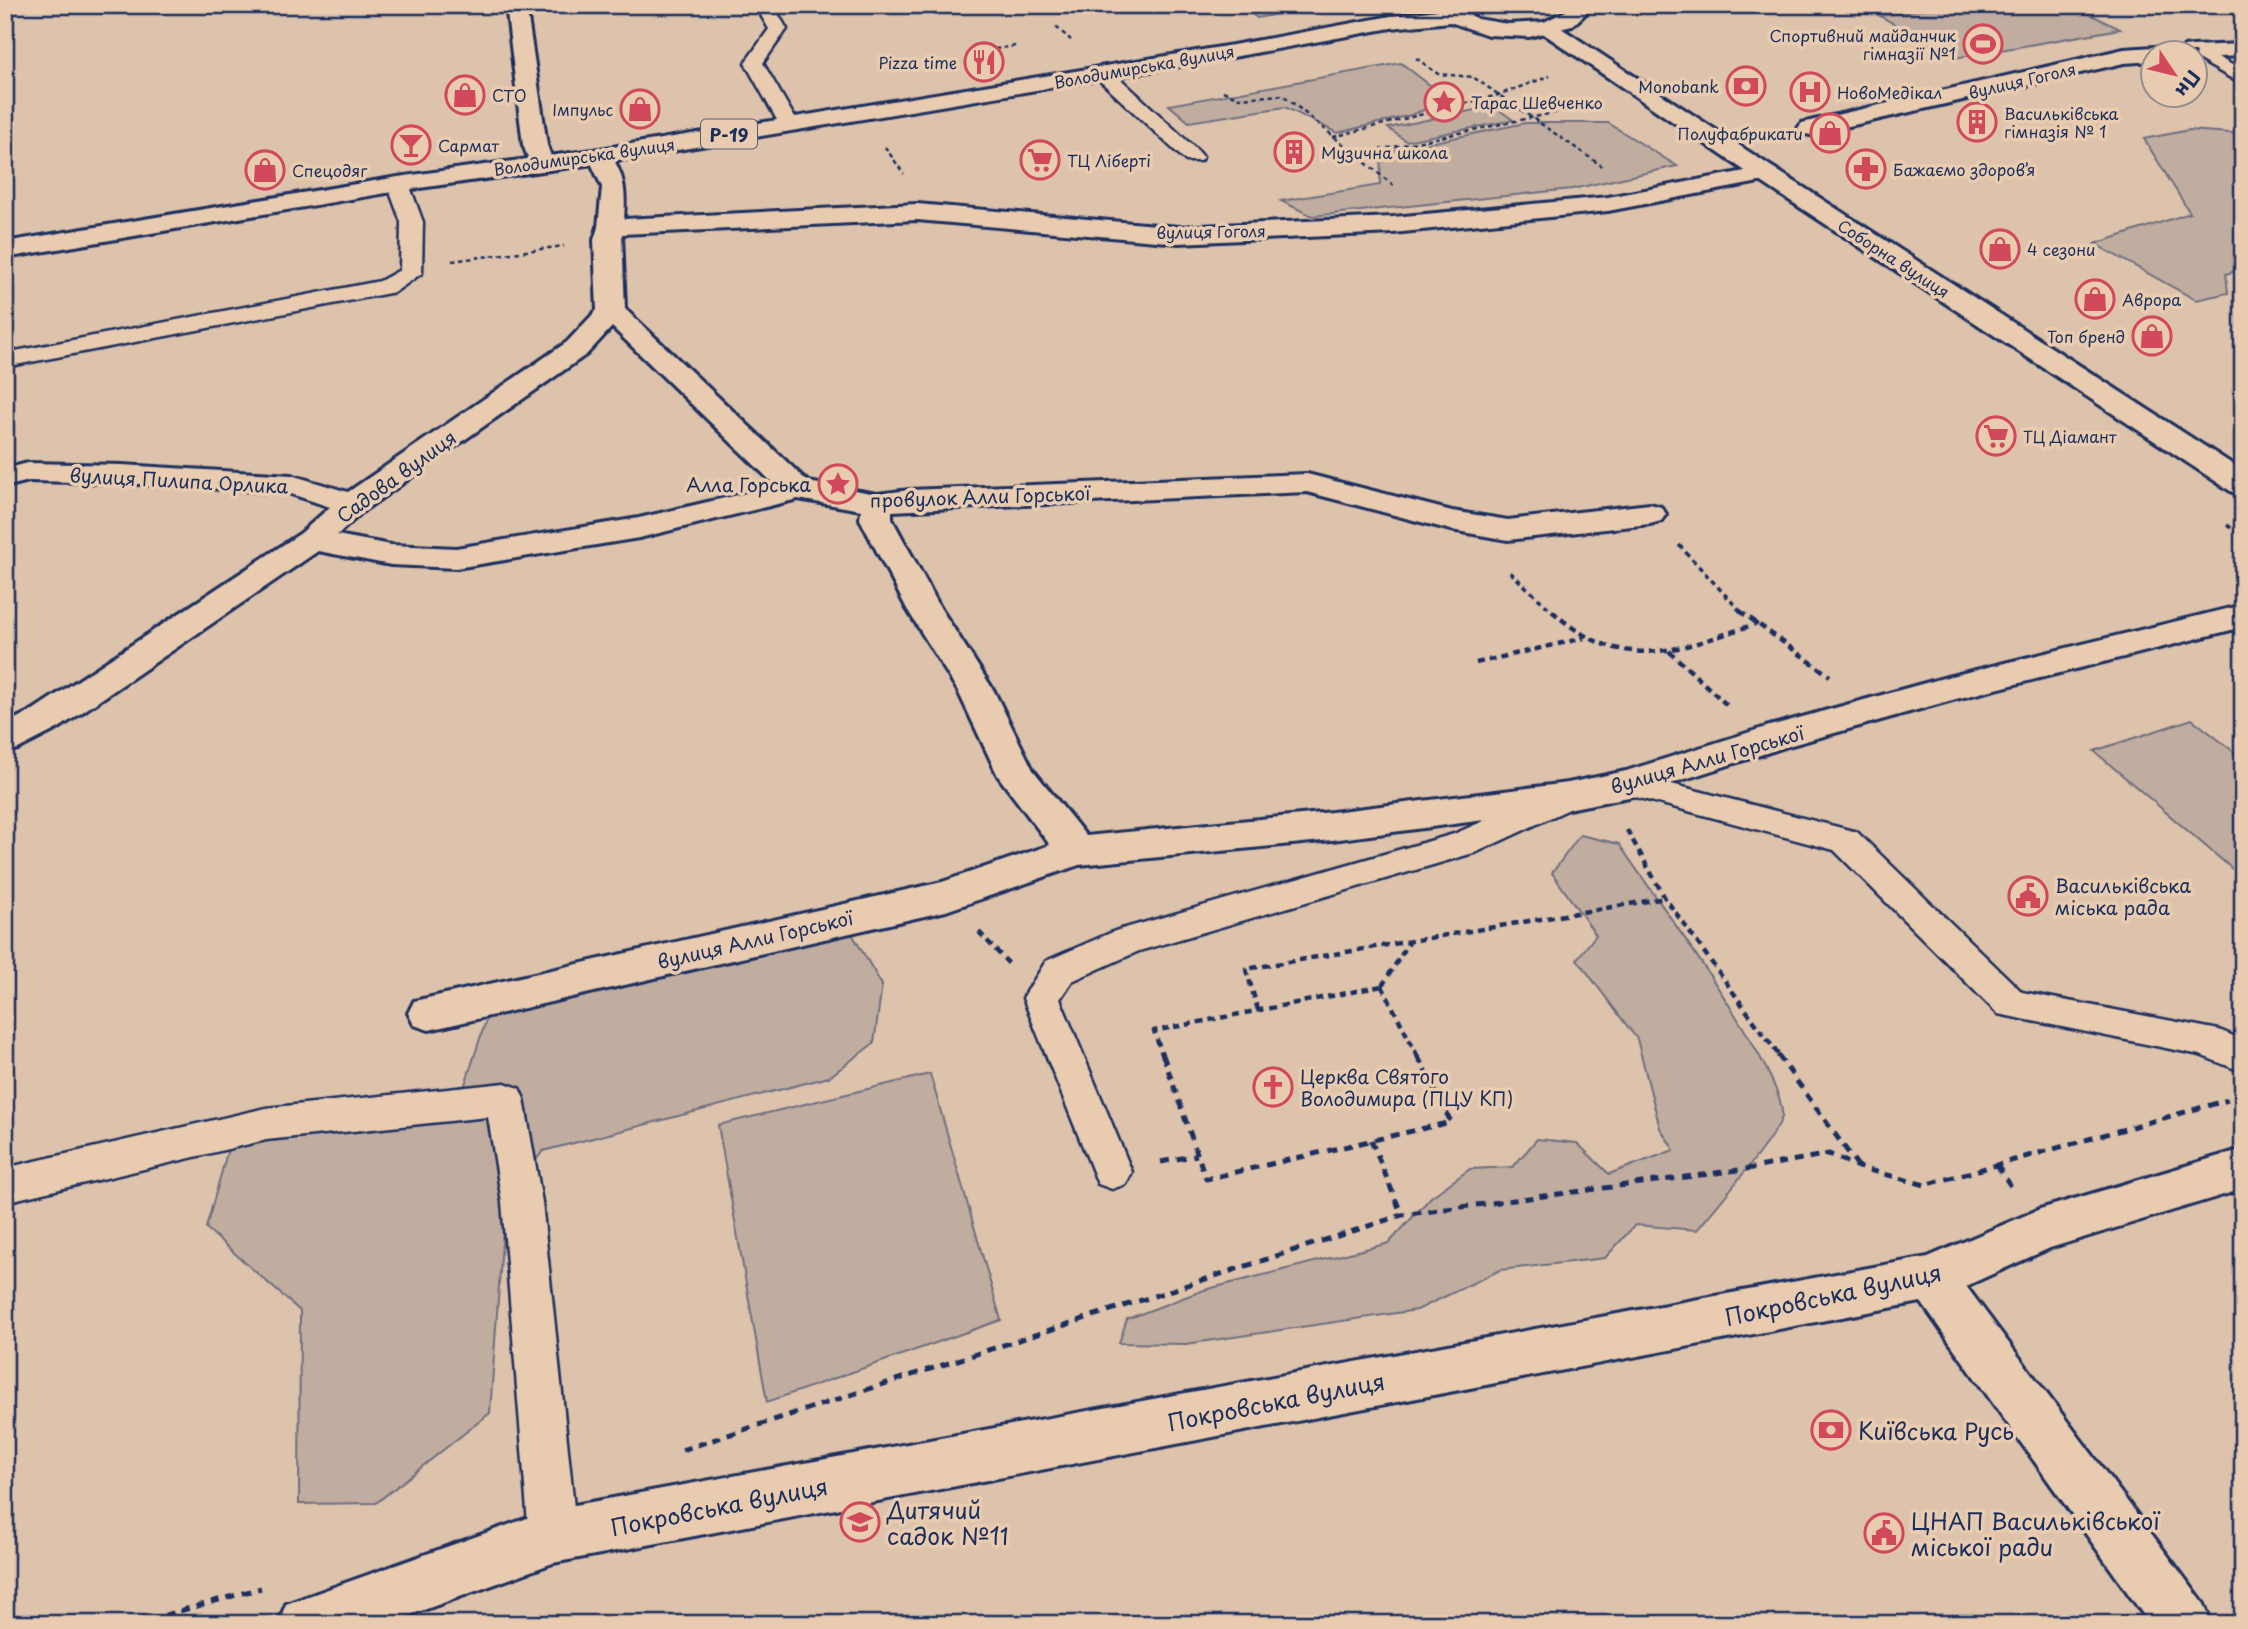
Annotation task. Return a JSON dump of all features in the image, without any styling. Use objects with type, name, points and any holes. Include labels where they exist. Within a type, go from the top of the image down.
[{"type":"street","points":[[516,5],[535,145],[541,162]]},
{"type":"street","name":"Р-19","points":[[1448,10],[1477,25],[1519,31],[1548,28],[1569,20],[1576,13],[1576,5]]},
{"type":"street","name":"Володимирська вулиця","points":[[5,250],[398,184],[541,162],[600,156],[1103,73],[1448,10]]},
{"type":"street","name":"Соборна вулиця","points":[[1548,28],[1766,174],[2243,485]]},
{"type":"street","points":[[2210,51],[2243,50]]},
{"type":"street","name":"вулиця Гоголя","points":[[1810,128],[2124,56],[2140,55]]},
{"type":"street","points":[[600,156],[614,187],[609,233],[611,311],[798,490]]},
{"type":"street","name":"вулиця Гоголя","points":[[609,233],[916,212],[1180,235],[1434,221],[1608,204],[1766,174]]},
{"type":"street","name":"Садова вулиця","points":[[5,740],[46,719],[312,540],[352,504],[577,348],[611,311]]},
{"type":"street","name":"вулиця Пилипа Орлика","points":[[5,478],[28,472],[108,473],[291,484],[352,504]]},
{"type":"street","name":"провулок Алли Горської","points":[[312,540],[391,555],[456,558],[639,528],[798,490],[877,503],[910,499],[1307,483],[1451,520],[1508,530],[1650,513]]},
{"type":"street","points":[[877,503],[876,519],[924,609],[976,691],[1017,776],[1076,851]]},
{"type":"street","name":"вулиця Алли Горської","points":[[429,1013],[946,896],[1076,851],[1332,826],[1568,796],[1629,785],[1765,740],[1880,710],[1947,689],[2243,616]]},
{"type":"street","name":"Покровська вулиця","points":[[306,1624],[553,1536],[1932,1278],[2040,1230],[2243,1170]]},
{"type":"street","points":[[1932,1278],[2184,1624]]},
{"type":"lane","points":[[764,5],[778,29],[754,63],[789,125]]},
{"type":"lane","points":[[2210,60],[2243,79]]},
{"type":"lane","points":[[1103,73],[1193,157]]},
{"type":"lane","points":[[5,360],[387,287],[411,273],[412,222],[398,184]]},
{"type":"lane","points":[[1629,785],[1845,841],[2011,1004],[2206,1041],[2243,1057]]},
{"type":"lane","points":[[1112,1172],[1041,998],[1059,971],[1128,941],[1465,843],[1568,796]]},
{"type":"lane","points":[[5,1185],[266,1124],[505,1099],[522,1202],[553,1536]]},
{"type":"path","points":[[1056,27],[1068,37]]},
{"type":"path","points":[[971,48],[989,50]]},
{"type":"path","points":[[1412,55],[1438,74],[1474,77],[1609,171]]},
{"type":"path","points":[[1333,137],[1498,95],[1558,74]]},
{"type":"path","points":[[1221,90],[1239,98],[1283,95],[1427,212],[1434,221]]},
{"type":"path","points":[[1356,155],[1591,105]]},
{"type":"path","points":[[882,143],[908,180]]},
{"type":"path","points":[[410,267],[609,233]]},
{"type":"path","points":[[1650,513],[1742,613],[1880,710]]},
{"type":"path","points":[[1451,520],[1585,638],[1618,652],[1668,650],[1758,623]]},
{"type":"path","points":[[1476,663],[1585,638]]},
{"type":"path","points":[[1668,650],[1765,740]]},
{"type":"path","points":[[1628,832],[1665,898],[1858,1167]]},
{"type":"path","points":[[946,896],[1041,998]]},
{"type":"path","points":[[1258,1011],[1246,969],[1665,898]]},
{"type":"path","points":[[1382,986],[1451,1122],[1206,1179],[1154,1031],[1382,986],[1410,941]]},
{"type":"path","points":[[681,1451],[1402,1215],[1753,1168],[1829,1154],[1858,1167],[1925,1185],[2230,1099]]},
{"type":"path","points":[[1371,1140],[1402,1215]]},
{"type":"path","points":[[134,1624],[269,1586]]},
{"type":"shaded area","points":[[1240,5],[1329,5],[1257,18]]},
{"type":"shaded area","name":"Спортивний майданчик гімназії №1","points":[[1946,5],[2072,5],[2120,29],[1955,58],[1880,16]]},
{"type":"shaded area","points":[[1401,63],[1440,93],[1444,102],[1411,115],[1337,133],[1285,107],[1189,122],[1169,105]]},
{"type":"shaded area","points":[[1494,106],[1513,120],[1406,141],[1388,128]]},
{"type":"shaded area","points":[[1525,123],[1608,123],[1677,166],[1572,189],[1312,216],[1281,201],[1380,185],[1381,153]]},
{"type":"shaded area","points":[[2189,130],[2243,134],[2243,269],[2226,274],[2228,293],[2196,300],[2095,244],[2190,213],[2144,139]]},
{"type":"shaded area","points":[[2192,719],[2243,759],[2243,878],[2094,751]]},
{"type":"shaded area","points":[[1580,835],[1619,844],[1741,1023],[1778,1094],[1782,1116],[1779,1125],[1697,1230],[1635,1225],[1605,1258],[1500,1270],[1417,1310],[1186,1344],[1119,1343],[1127,1319],[1204,1290],[1389,1243],[1431,1197],[1470,1169],[1513,1167],[1537,1139],[1577,1143],[1609,1174],[1674,1150],[1660,1128],[1637,1039],[1577,959],[1596,935],[1552,873]]},
{"type":"shaded area","points":[[848,927],[882,985],[874,1043],[829,1077],[543,1151],[505,1200],[490,1413],[376,1503],[299,1504],[300,1311],[206,1228],[228,1149],[344,1123],[397,1127],[461,1097],[488,1014]]},
{"type":"shaded area","points":[[930,1074],[1001,1320],[767,1402],[718,1125]]},
{"type":"place","name":"Спортивний майданчик гімназії №1","points":[[1983,44]]},
{"type":"place","name":"Pizza time","points":[[984,62]]},
{"type":"place","name":"Monobank","points":[[1746,86]]},
{"type":"place","name":"НовоМедікал","points":[[1810,92]]},
{"type":"place","name":"СТО","points":[[465,95]]},
{"type":"place","name":"Тарас Шевченко","points":[[1444,102]]},
{"type":"place","name":"Імпульс","points":[[640,109]]},
{"type":"place","name":"Васильківська гімназія № 1","points":[[1977,122]]},
{"type":"place","name":"Полуфабрикати","points":[[1830,133]]},
{"type":"place","name":"Сармат","points":[[411,145]]},
{"type":"place","name":"Музична школа","points":[[1294,152]]},
{"type":"place","name":"ТЦ Ліберті","points":[[1040,160]]},
{"type":"place","name":"Бажаємо здоровʼя","points":[[1866,169]]},
{"type":"place","name":"Спецодяг","points":[[265,170]]},
{"type":"place","name":"4 сезони","points":[[2000,249]]},
{"type":"place","name":"Аврора","points":[[2095,299]]},
{"type":"place","name":"Топ бренд","points":[[2152,336]]},
{"type":"place","name":"ТЦ Діамант","points":[[1996,436]]},
{"type":"place","name":"Алла Горська","points":[[838,484]]},
{"type":"place","name":"Васильківська міська рада","points":[[2028,896]]},
{"type":"place","name":"Церква Святого Володимира (ПЦУ КП)","points":[[1273,1087]]},
{"type":"place","name":"Київська Русь","points":[[1831,1430]]},
{"type":"place","name":"Дитячий садок №11","points":[[860,1522]]},
{"type":"place","name":"ЦНАП Васильківської міської ради","points":[[1884,1533]]}]
